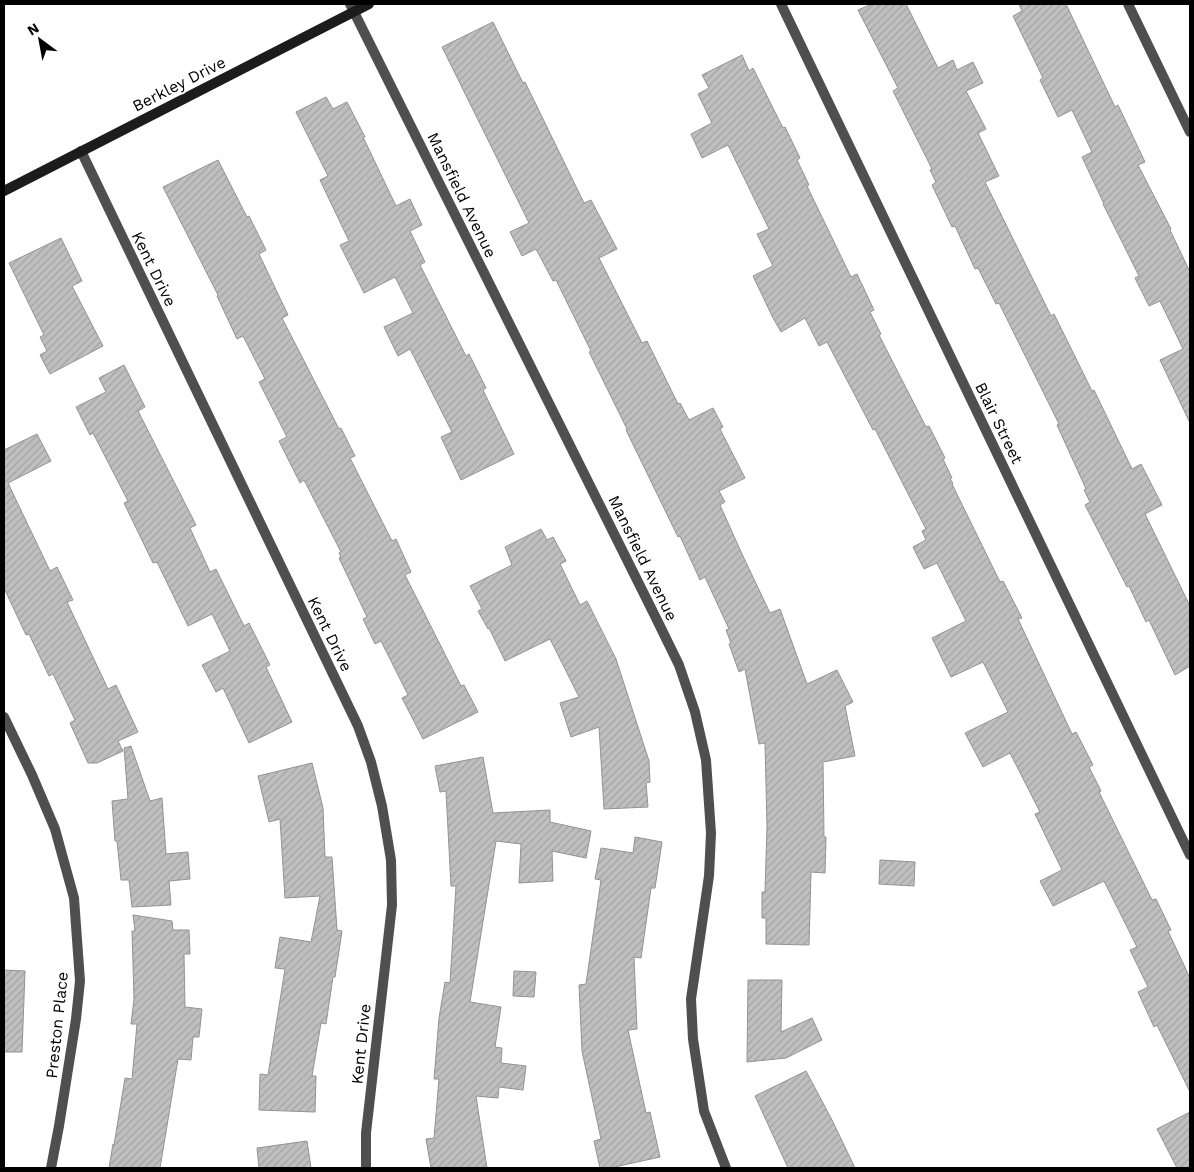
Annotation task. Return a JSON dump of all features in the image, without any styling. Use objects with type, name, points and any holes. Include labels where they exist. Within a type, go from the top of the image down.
[{"type":"street","name":"Berkley Drive","points":[[4,191],[352,8],[369,4]]},
{"type":"street","name":"Blair Street","points":[[781,4],[1190,855]]},
{"type":"street","points":[[1128,4],[1190,132]]},
{"type":"street","name":"Mansfield Avenue","points":[[352,8],[655,616],[678,665],[695,712],[706,760],[712,833],[691,999],[693,1039],[704,1111],[726,1168]]},
{"type":"street","name":"Kent Drive","points":[[81,151],[358,726],[372,762],[391,860],[392,905],[366,1133],[366,1168]]},
{"type":"street","name":"Preston Place","points":[[4,717],[32,774],[55,829],[74,898],[80,981],[67,1078],[51,1168]]},
{"type":"building","points":[[872,4],[906,4],[938,68],[953,60],[957,70],[973,62],[983,83],[966,91],[986,129],[978,133],[999,176],[985,182],[1051,316],[1054,314],[1092,391],[1094,390],[1132,469],[1141,464],[1162,505],[1145,514],[1190,606],[1190,666],[1175,675],[1149,620],[1146,622],[1129,586],[1127,587],[1085,505],[1090,502],[1084,490],[1086,489],[1057,425],[1059,424],[999,303],[996,304],[978,268],[975,269],[955,226],[952,227],[932,185],[936,182],[930,170],[932,169],[893,91],[898,88],[858,10]]},
{"type":"building","points":[[1019,4],[1066,4],[1115,107],[1118,105],[1145,162],[1138,165],[1171,229],[1190,272],[1190,423],[1160,360],[1183,349],[1160,301],[1149,306],[1135,278],[1139,276],[1082,157],[1092,152],[1072,110],[1058,117],[1040,80],[1043,78],[1013,16],[1022,11]]},
{"type":"building","points":[[493,22],[523,83],[525,82],[584,203],[591,200],[617,249],[599,258],[642,343],[647,341],[678,404],[680,403],[689,420],[713,408],[723,427],[720,429],[745,478],[719,491],[725,502],[720,505],[770,613],[780,609],[807,684],[837,670],[853,702],[845,706],[855,756],[823,762],[824,837],[826,837],[825,873],[811,872],[809,945],[766,944],[766,918],[762,918],[762,892],[765,892],[767,827],[765,743],[759,744],[745,669],[739,672],[729,644],[731,643],[726,630],[729,629],[705,577],[700,580],[680,536],[678,537],[556,280],[553,281],[536,249],[522,256],[510,232],[529,223],[442,47]]},
{"type":"building","points":[[742,55],[749,71],[753,68],[783,128],[785,127],[800,158],[797,160],[809,185],[807,186],[851,277],[857,274],[874,310],[870,312],[881,334],[879,335],[926,427],[929,426],[945,458],[943,459],[952,478],[950,479],[952,484],[1000,582],[1003,581],[1022,618],[1018,619],[1072,734],[1076,732],[1093,765],[1089,767],[1101,791],[1099,792],[1152,900],[1156,899],[1171,930],[1168,931],[1190,978],[1190,1092],[1157,1025],[1154,1027],[1138,992],[1148,987],[1130,950],[1137,947],[1104,881],[1053,906],[1040,881],[1062,870],[1035,814],[1040,812],[1010,753],[983,767],[965,733],[1008,712],[983,662],[951,677],[932,638],[966,621],[937,563],[924,569],[913,547],[926,540],[922,531],[926,529],[875,429],[873,430],[827,342],[819,346],[805,318],[781,332],[772,316],[753,276],[773,266],[757,234],[769,229],[728,145],[702,158],[691,134],[712,123],[698,94],[709,88],[702,75]]},
{"type":"building","points":[[326,97],[333,109],[347,102],[396,206],[410,199],[422,225],[410,231],[425,262],[420,265],[466,356],[469,354],[486,388],[483,390],[514,454],[461,480],[441,437],[452,432],[410,349],[398,356],[384,327],[413,313],[395,277],[364,293],[340,245],[349,241],[320,180],[328,176],[296,112]]},
{"type":"building","points":[[218,160],[266,250],[259,254],[288,315],[282,318],[339,429],[341,428],[355,456],[350,458],[392,541],[396,539],[411,572],[405,575],[461,686],[464,685],[478,712],[423,739],[402,698],[408,695],[381,641],[375,644],[363,619],[367,617],[339,558],[341,557],[339,553],[341,552],[304,480],[300,483],[279,441],[287,437],[259,382],[265,379],[243,336],[237,339],[218,295],[163,187]]},
{"type":"building","points":[[61,238],[82,281],[72,286],[103,346],[50,374],[40,355],[47,351],[40,337],[44,335],[9,263]]},
{"type":"building","points":[[124,365],[145,407],[138,411],[196,525],[190,528],[210,572],[216,569],[244,626],[249,623],[270,665],[266,667],[292,722],[249,743],[223,688],[216,692],[202,665],[230,651],[212,614],[188,626],[157,562],[153,563],[124,503],[128,501],[93,433],[90,435],[76,407],[106,392],[99,378]]},
{"type":"building","points":[[37,434],[51,461],[8,483],[50,571],[57,567],[73,600],[67,602],[108,689],[116,685],[138,732],[118,741],[123,751],[97,763],[88,763],[70,723],[75,720],[53,674],[49,676],[29,634],[26,635],[4,588],[4,450]]},
{"type":"building","points":[[541,529],[547,540],[553,537],[566,561],[560,564],[580,605],[587,601],[616,659],[649,761],[650,782],[646,783],[648,807],[604,809],[599,727],[571,737],[560,703],[579,697],[550,639],[505,661],[489,628],[478,611],[482,609],[470,586],[512,565],[505,547]]},
{"type":"building","points":[[131,746],[150,801],[162,798],[166,854],[188,852],[190,879],[169,881],[171,905],[132,907],[129,880],[121,880],[117,841],[115,841],[112,801],[128,799],[124,748]]},
{"type":"building","points":[[483,757],[493,813],[550,810],[550,822],[591,831],[586,858],[552,851],[553,881],[519,883],[521,844],[496,841],[470,1002],[501,1007],[495,1047],[502,1048],[501,1063],[526,1066],[523,1090],[499,1087],[498,1098],[476,1096],[487,1168],[431,1168],[426,1139],[434,1138],[439,1079],[434,1079],[439,1018],[445,982],[450,983],[456,886],[451,886],[446,791],[440,792],[435,766]]},
{"type":"building","points":[[312,763],[323,808],[325,857],[332,857],[337,930],[342,931],[326,1024],[321,1023],[312,1076],[316,1076],[315,1112],[259,1110],[260,1074],[268,1075],[285,969],[275,968],[280,937],[311,942],[320,896],[285,898],[280,819],[269,822],[258,776]]},
{"type":"building","points":[[635,837],[662,842],[655,888],[651,888],[641,958],[634,957],[637,1029],[628,1030],[646,1113],[650,1112],[660,1157],[610,1168],[600,1168],[594,1141],[601,1139],[582,1051],[579,985],[586,984],[601,880],[595,879],[601,848],[633,853]]},
{"type":"building","points":[[880,860],[915,862],[914,886],[879,884]]},
{"type":"building","points":[[133,915],[172,921],[173,930],[189,930],[190,954],[184,954],[185,1007],[202,1009],[199,1037],[193,1037],[191,1060],[178,1059],[160,1168],[109,1168],[125,1078],[132,1079],[137,1024],[131,1024],[134,999],[132,931],[135,931]]},
{"type":"building","points":[[4,970],[25,971],[22,1052],[4,1052]]},
{"type":"building","points":[[514,971],[536,972],[534,997],[513,996]]},
{"type":"building","points":[[748,980],[782,980],[781,1032],[812,1018],[822,1040],[786,1058],[747,1062]]},
{"type":"building","points":[[806,1071],[855,1168],[788,1168],[755,1096]]},
{"type":"building","points":[[1190,1112],[1190,1168],[1177,1168],[1157,1129]]},
{"type":"building","points":[[307,1141],[311,1168],[259,1168],[257,1148]]}]
